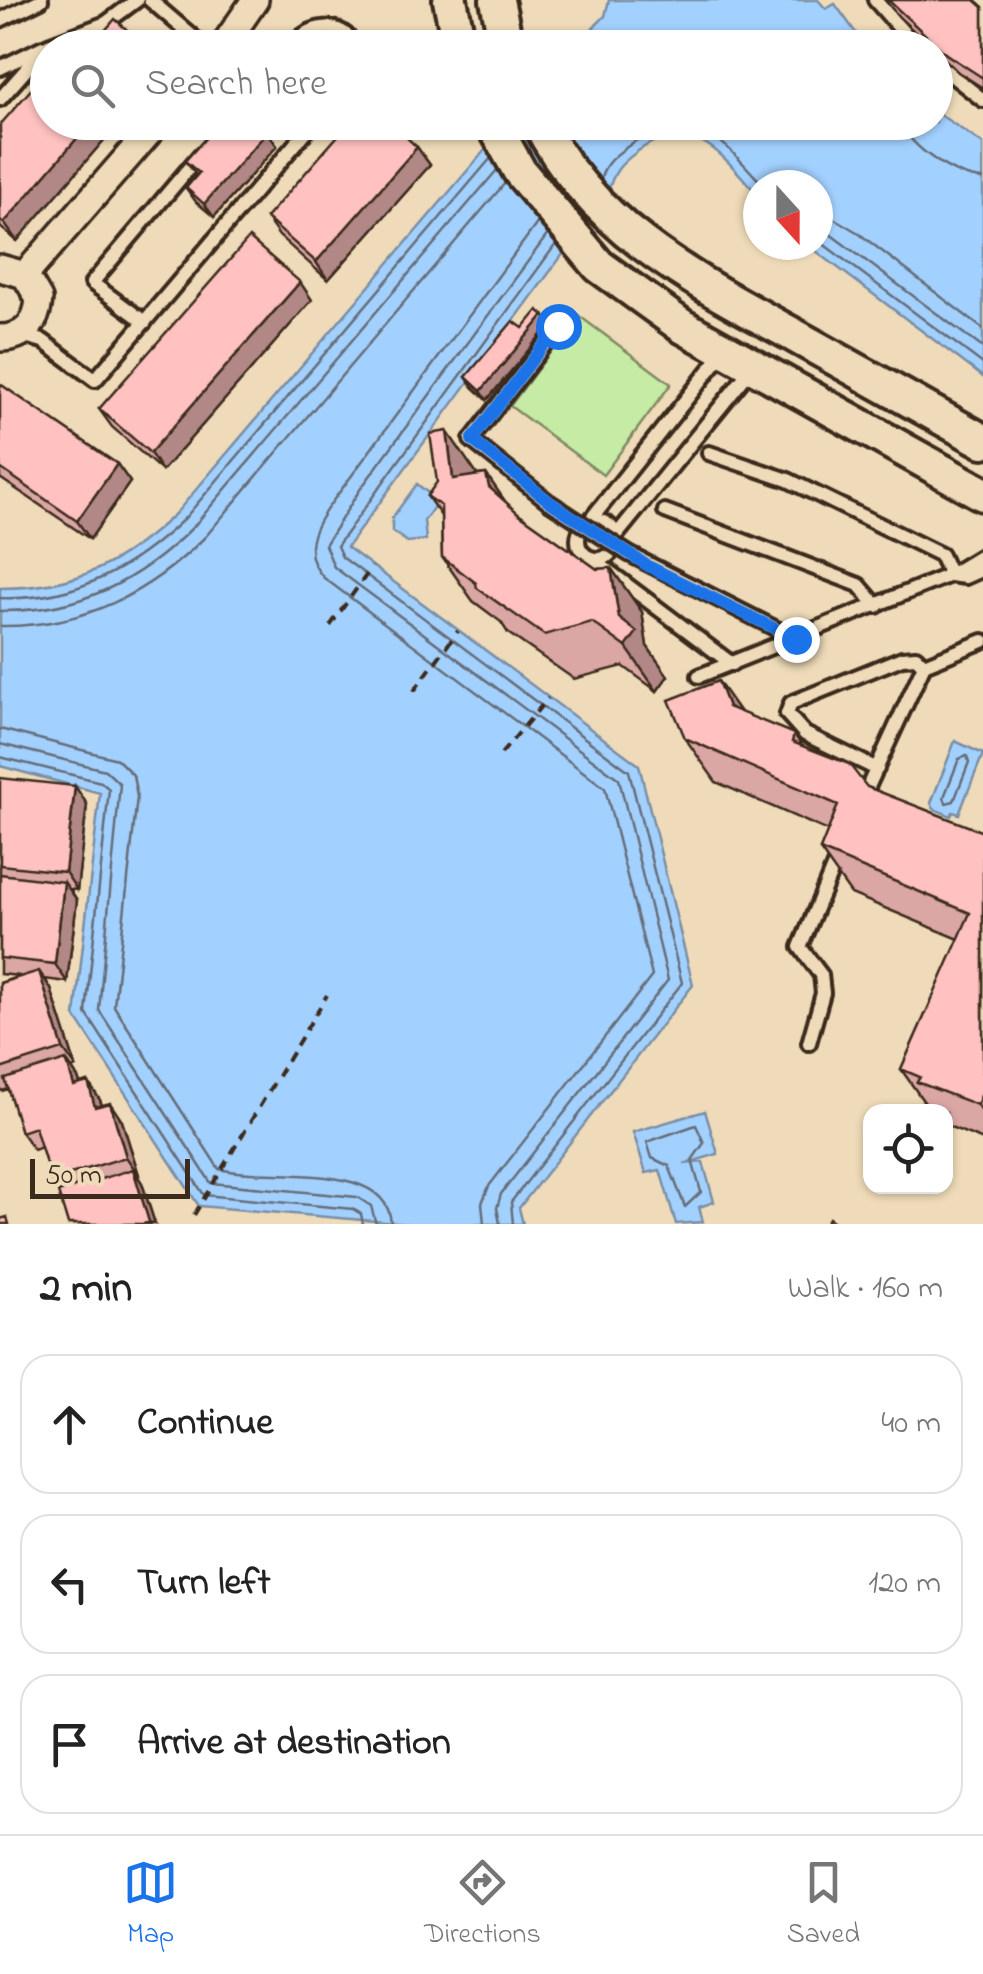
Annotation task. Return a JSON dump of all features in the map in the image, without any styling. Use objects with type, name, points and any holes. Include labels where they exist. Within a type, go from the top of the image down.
[{"type":"street","points":[[234,30],[255,0]]},
{"type":"street","points":[[450,0],[456,30]]},
{"type":"street","points":[[496,0],[503,30]]},
{"type":"street","points":[[10,337],[38,313],[34,286],[13,272],[141,140]]},
{"type":"street","points":[[502,140],[520,172],[599,266],[739,359],[983,494]]},
{"type":"street","points":[[547,140],[598,208],[626,234],[707,288],[983,440]]},
{"type":"lane","points":[[0,20],[41,0]]},
{"type":"lane","points":[[88,30],[106,23],[137,0]]},
{"type":"lane","points":[[150,0],[185,30]]},
{"type":"lane","points":[[875,0],[901,30]]},
{"type":"lane","points":[[0,68],[30,54]]},
{"type":"lane","points":[[0,99],[30,65]]},
{"type":"lane","points":[[953,76],[983,100]]},
{"type":"lane","points":[[145,322],[92,283],[211,140]]},
{"type":"lane","points":[[10,337],[43,340],[95,380],[299,140]]},
{"type":"lane","points":[[558,326],[472,440],[550,502],[629,554],[796,639]]},
{"type":"lane","points":[[732,664],[581,551],[578,538],[739,359]]},
{"type":"lane","points":[[591,558],[611,552],[615,537],[739,359]]},
{"type":"lane","points":[[709,454],[788,480],[941,555],[950,575]]},
{"type":"lane","points":[[665,511],[859,585],[877,606]]},
{"type":"lane","points":[[588,524],[605,524],[615,537]]},
{"type":"lane","points":[[699,676],[950,575],[983,555]]},
{"type":"lane","points":[[950,575],[965,577],[983,569]]},
{"type":"lane","points":[[862,801],[924,665],[983,641]]},
{"type":"lane","points":[[877,769],[806,734],[787,714],[791,703],[902,658],[916,656],[924,665]]},
{"type":"lane","points":[[809,1044],[824,993],[820,975],[800,947],[844,842]]},
{"type":"path","points":[[330,626],[372,567]]},
{"type":"path","points":[[414,691],[458,632]]},
{"type":"path","points":[[500,754],[548,698]]},
{"type":"path","points":[[194,1215],[328,995]]},
{"type":"green space","points":[[578,315],[671,384],[603,475],[510,406]]},
{"type":"water","points":[[609,0],[818,0],[826,9],[835,4],[854,30],[591,30],[605,16]]},
{"type":"water","points":[[953,124],[983,144],[983,377],[828,260],[833,260],[833,170],[743,170],[743,178],[719,153],[698,140],[953,140]]},
{"type":"water","points":[[494,140],[657,140],[618,169],[608,193],[347,547],[639,765],[693,985],[519,1208],[523,1224],[409,1224],[199,1206],[75,1016],[100,793],[0,766],[0,588],[52,583],[97,570],[177,512]]},
{"type":"water","points":[[417,484],[438,501],[424,521],[426,540],[407,542],[392,531],[392,518]]},
{"type":"water","points":[[955,741],[983,754],[959,814],[953,812],[951,816],[934,809],[931,803]]},
{"type":"water","points":[[705,1111],[718,1154],[684,1164],[703,1162],[714,1202],[699,1207],[703,1222],[676,1224],[660,1170],[646,1173],[633,1132]]},
{"type":"building","points":[[888,0],[975,0],[983,7],[983,78],[953,59],[953,30],[920,30]]},
{"type":"building","points":[[115,19],[127,30],[106,30]]},
{"type":"building","points":[[30,91],[30,140],[75,140],[4,223],[0,220],[0,125]]},
{"type":"building","points":[[204,140],[260,140],[204,204],[186,188],[199,173],[185,161]]},
{"type":"building","points":[[334,140],[409,140],[417,147],[316,262],[266,218]]},
{"type":"building","points":[[249,238],[300,282],[150,453],[99,409]]},
{"type":"building","points":[[538,310],[544,315],[481,391],[466,377],[513,321],[523,328]]},
{"type":"building","points":[[0,384],[117,464],[77,521],[0,468]]},
{"type":"building","points":[[447,431],[453,479],[486,474],[489,487],[518,513],[597,569],[611,568],[619,618],[637,632],[626,647],[592,622],[544,635],[477,588],[476,583],[442,557],[441,506],[427,496],[437,482],[430,434]]},
{"type":"building","points":[[718,681],[728,707],[794,734],[792,742],[849,764],[867,787],[983,832],[983,1091],[977,1105],[917,1082],[920,1077],[901,1069],[970,913],[820,850],[838,805],[685,738],[669,700]]},
{"type":"building","points":[[0,778],[75,786],[65,872],[0,865]]},
{"type":"building","points":[[0,874],[64,882],[55,964],[0,958]]},
{"type":"building","points":[[39,971],[63,1049],[0,1069],[0,983]]},
{"type":"building","points":[[66,1060],[74,1086],[88,1082],[95,1107],[110,1103],[126,1157],[51,1180],[35,1127],[21,1132],[5,1079]]},
{"type":"building","points":[[133,1169],[149,1222],[68,1224],[58,1192]]},
{"type":"route","points":[[558,326],[472,440],[550,502],[648,566],[796,639]]}]
